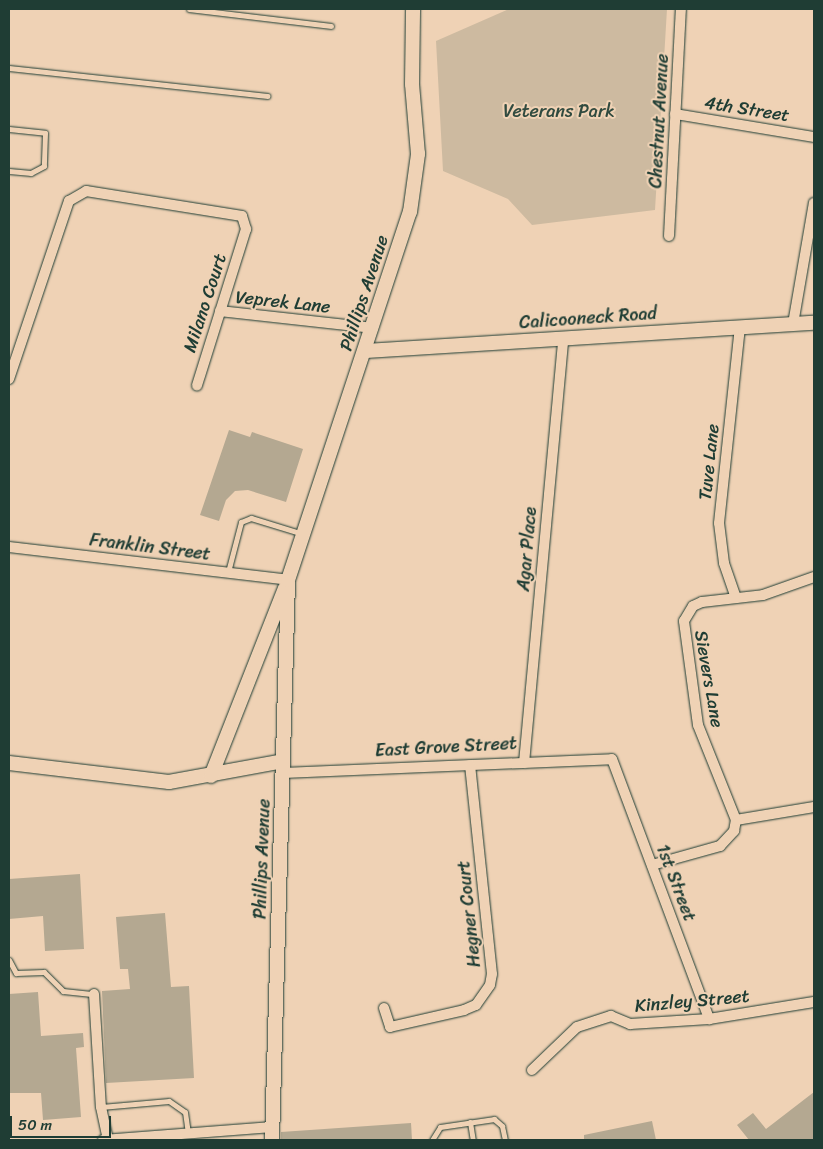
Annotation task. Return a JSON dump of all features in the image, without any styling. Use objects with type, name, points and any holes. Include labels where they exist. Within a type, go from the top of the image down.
[{"type":"street","name":"Phillips Avenue","points":[[211,776],[288,580],[405,230],[416,181],[413,9]]},
{"type":"street","name":"Chestnut Avenue","points":[[669,236],[681,9]]},
{"type":"street","name":"4th Street","points":[[675,114],[814,137]]},
{"type":"street","name":"Milano Court","points":[[9,380],[69,200],[74,195],[86,191],[236,212],[246,222],[245,231],[197,385]]},
{"type":"street","points":[[793,324],[814,202]]},
{"type":"street","name":"Veprek Lane","points":[[220,311],[373,328]]},
{"type":"street","name":"Calicooneck Road","points":[[365,351],[814,323]]},
{"type":"street","name":"Tuve Lane","points":[[736,598],[724,564],[720,523],[740,328]]},
{"type":"street","name":"Agar Place","points":[[524,762],[563,338]]},
{"type":"street","name":"Franklin Street","points":[[9,547],[288,580]]},
{"type":"street","name":"Sievers Lane","points":[[736,820],[698,725],[683,628],[693,606],[763,595],[814,577]]},
{"type":"street","name":"Phillips Avenue","points":[[272,1134],[288,580]]},
{"type":"street","name":"East Grove Street","points":[[9,763],[169,782],[283,767],[470,765],[612,759]]},
{"type":"street","name":"1st Street","points":[[612,759],[709,1019]]},
{"type":"street","name":"Hegner Court","points":[[384,1008],[390,1027],[464,1010],[476,1005],[490,985],[492,974],[470,765]]},
{"type":"street","points":[[652,865],[720,846],[734,831],[736,820],[814,807]]},
{"type":"street","points":[[94,994],[101,1107],[108,1140]]},
{"type":"street","name":"Kinzley Street","points":[[532,1070],[577,1027],[611,1016],[630,1024],[709,1019],[814,1002]]},
{"type":"street","points":[[103,1140],[140,1139],[188,1134],[272,1134]]},
{"type":"lane","points":[[189,9],[331,26]]},
{"type":"lane","points":[[9,68],[267,96]]},
{"type":"lane","points":[[9,130],[45,134],[44,166],[30,173],[9,171]]},
{"type":"lane","points":[[228,572],[241,522],[250,518],[304,534]]},
{"type":"lane","points":[[9,960],[16,973]]},
{"type":"lane","points":[[9,976],[16,973],[44,972],[63,991],[94,994]]},
{"type":"lane","points":[[101,1107],[169,1101],[185,1112],[188,1134]]},
{"type":"lane","points":[[432,1140],[440,1127],[470,1122],[498,1121],[505,1140]]},
{"type":"lane","points":[[470,1122],[473,1140]]},
{"type":"green space","name":"Veterans Park","points":[[509,9],[667,9],[655,210],[532,225],[508,199],[443,171],[436,41]]},
{"type":"building","points":[[229,430],[250,437],[252,432],[303,449],[286,502],[248,490],[235,491],[226,500],[219,521],[200,515]]},
{"type":"building","points":[[80,874],[84,949],[45,951],[43,916],[9,919],[9,879]]},
{"type":"building","points":[[165,913],[171,987],[189,986],[194,1078],[106,1083],[102,991],[130,989],[128,969],[120,969],[116,917]]},
{"type":"building","points":[[38,992],[41,1036],[83,1033],[84,1047],[76,1048],[81,1117],[43,1120],[41,1093],[9,1093],[9,994]]},
{"type":"building","points":[[814,1092],[814,1140],[749,1140],[737,1125],[753,1113],[766,1129]]},
{"type":"building","points":[[652,1121],[656,1140],[584,1140],[584,1135]]},
{"type":"building","points":[[411,1123],[412,1140],[281,1140],[281,1132]]}]
